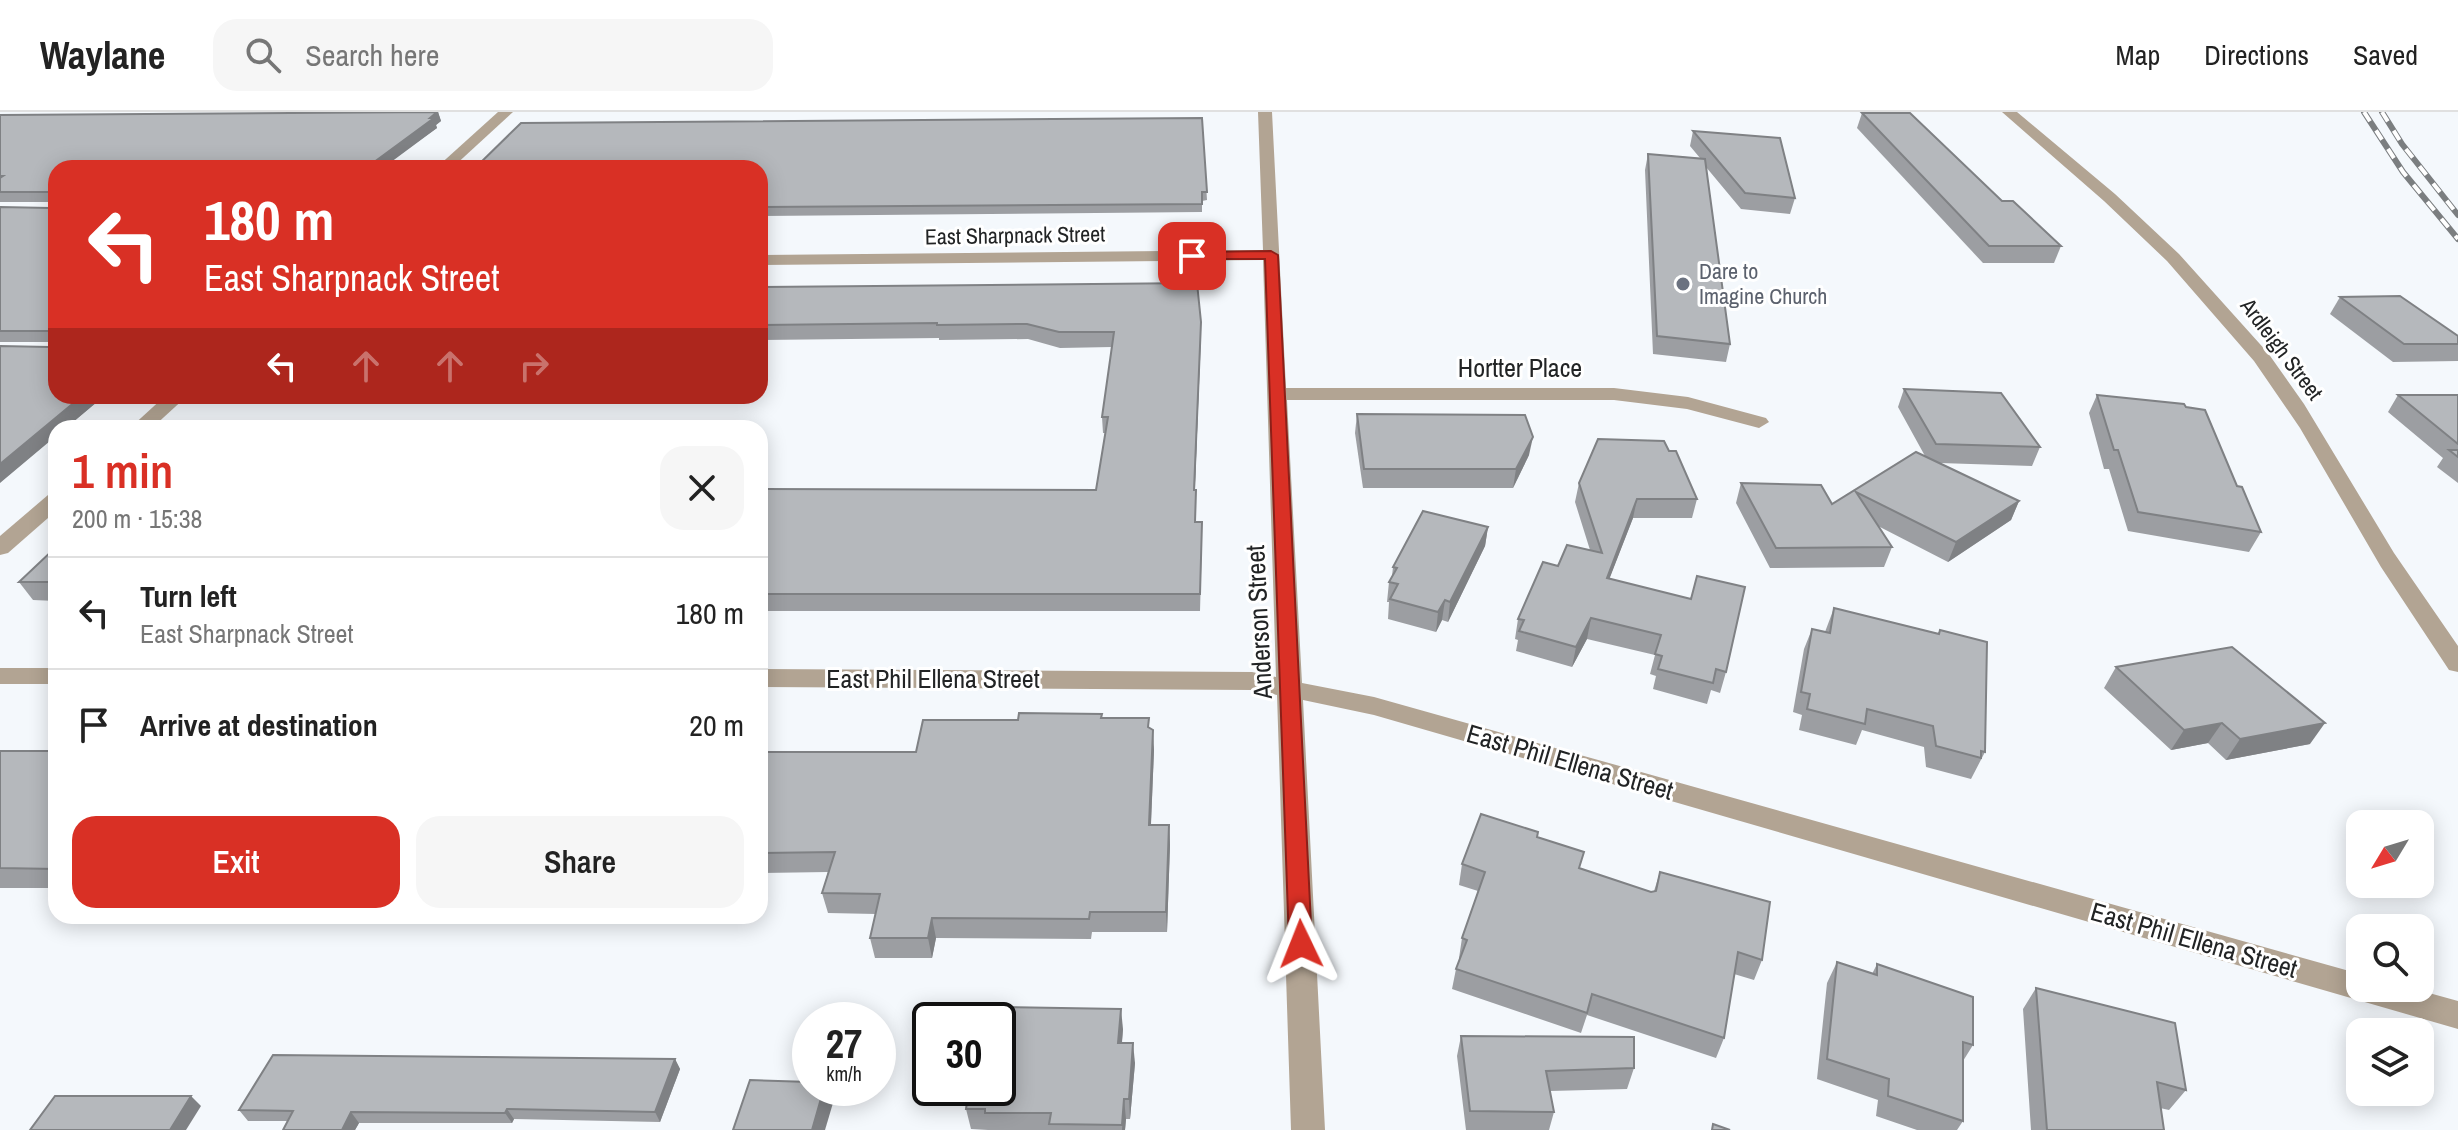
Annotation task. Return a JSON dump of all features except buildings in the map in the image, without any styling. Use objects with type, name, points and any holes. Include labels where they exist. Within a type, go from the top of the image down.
[{"type":"street","points":[[452,160],[506,112]]},
{"type":"street","name":"Anderson Street","points":[[1265,112],[1308,1130]]},
{"type":"street","name":"Ardleigh Street","points":[[2009,112],[2152,234],[2192,275],[2262,357],[2328,456],[2383,552],[2458,664]]},
{"type":"street","name":"East Sharpnack Street","points":[[768,260],[1271,255]]},
{"type":"street","name":"Hortter Place","points":[[1277,394],[1614,394],[1688,403],[1759,422]]},
{"type":"street","points":[[149,420],[168,404]]},
{"type":"street","points":[[0,548],[48,507]]},
{"type":"street","points":[[0,676],[48,676]]},
{"type":"street","name":"East Phil Ellena Street","points":[[768,678],[1213,679],[1290,687],[1374,706],[2346,983]]},
{"type":"street","name":"East Phil Ellena Street","points":[[2412,1002],[2458,1015]]},
{"type":"railway","points":[[2364,112],[2403,172],[2458,239]]},
{"type":"railway","points":[[2382,112],[2402,144],[2458,215]]},
{"type":"place","name":"Dare to Imagine Church","points":[[1683,284]]},
{"type":"route","points":[[1192,256],[1271,255],[1301,944]]}]
